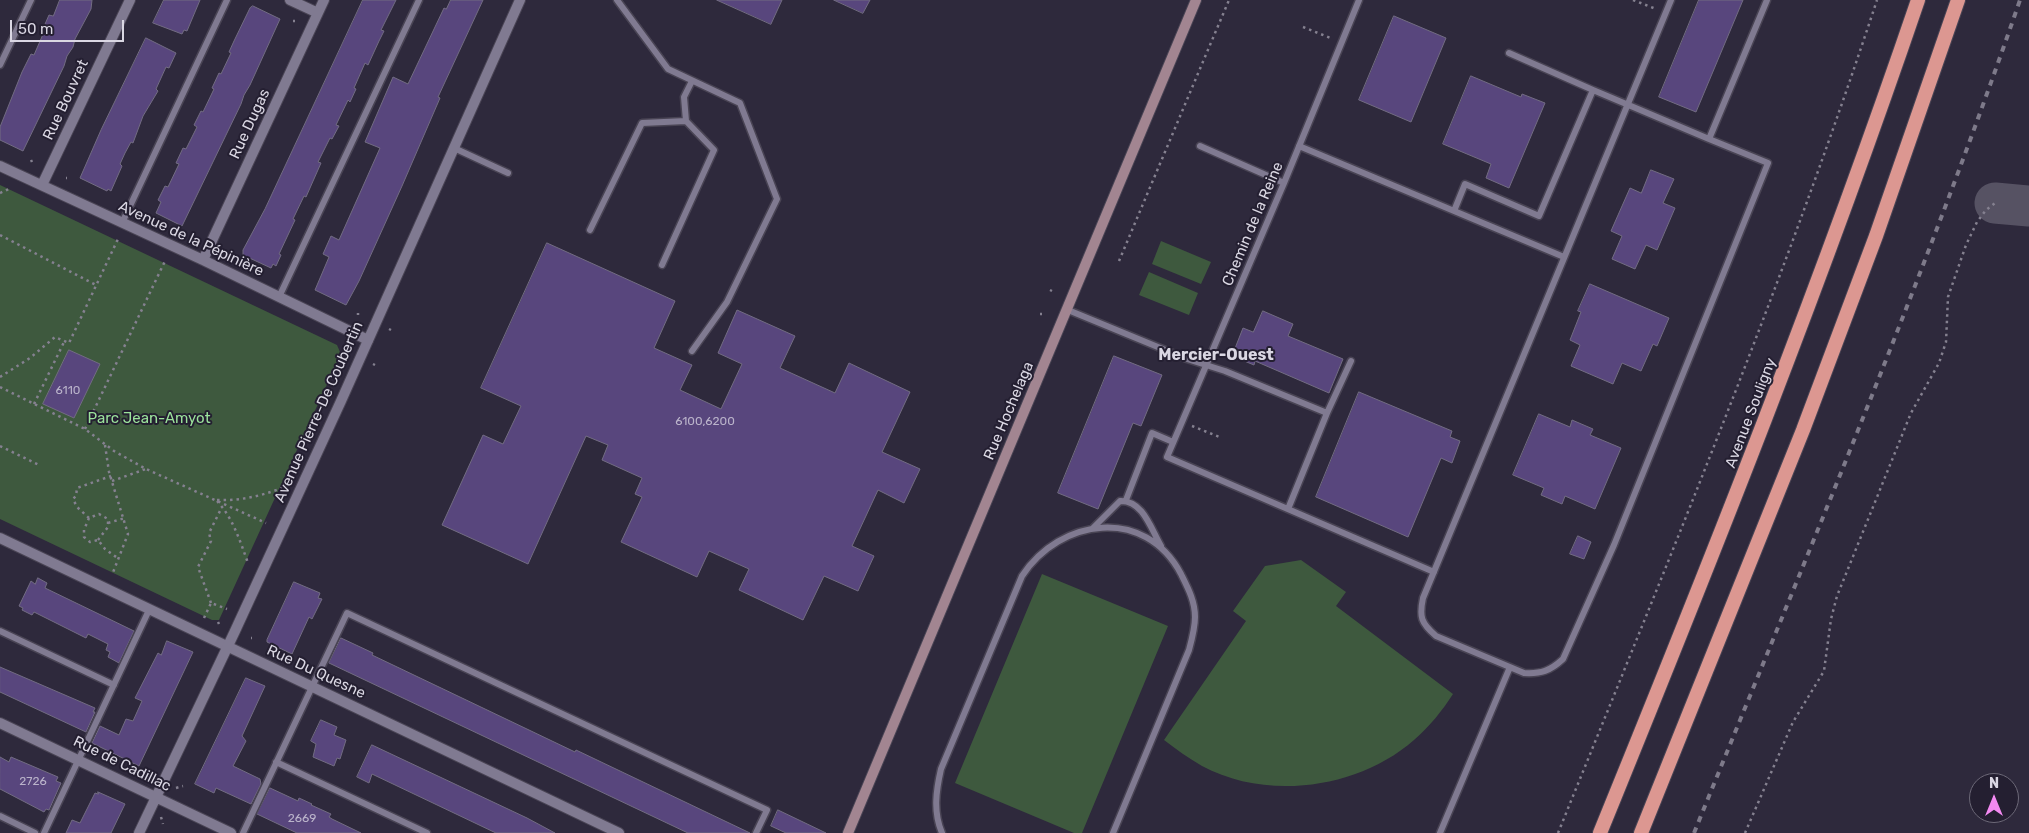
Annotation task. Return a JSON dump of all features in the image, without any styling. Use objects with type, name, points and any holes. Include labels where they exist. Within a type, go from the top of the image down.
[{"type":"highway","name":"Avenue Souligny","points":[[1600,833],[1776,395],[1866,150],[1918,0]]},
{"type":"highway","points":[[1641,833],[1806,421],[1876,236],[1958,0]]},
{"type":"main road","name":"Rue Hochelaga","points":[[848,833],[1196,0]]},
{"type":"street","name":"Rue Bouvret","points":[[42,185],[130,0]]},
{"type":"street","points":[[290,0],[318,13]]},
{"type":"street","name":"Rue Dugas","points":[[203,260],[324,0]]},
{"type":"street","name":"Avenue Pierre-De Coubertin","points":[[139,833],[228,646],[368,340],[520,0]]},
{"type":"street","name":"Avenue de la Pépinière","points":[[0,166],[203,260],[368,340]]},
{"type":"street","name":"Rue Du Quesne","points":[[0,538],[619,833]]},
{"type":"street","name":"Rue de Cadillac","points":[[0,723],[231,833]]},
{"type":"lane","points":[[0,65],[31,0]]},
{"type":"lane","points":[[122,223],[227,0]]},
{"type":"lane","points":[[279,297],[419,0]]},
{"type":"lane","points":[[617,0],[668,69],[740,103],[777,200],[727,302],[692,351]]},
{"type":"lane","name":"Chemin de la Reine","points":[[1288,509],[1167,457],[1359,0]]},
{"type":"lane","points":[[1509,53],[1627,106],[1768,163],[1614,545],[1563,659],[1552,669],[1538,674],[1524,673],[1436,636],[1425,626],[1420,612],[1423,598],[1564,257],[1627,106],[1671,0]]},
{"type":"lane","points":[[1709,139],[1767,0]]},
{"type":"lane","points":[[662,265],[714,150],[686,121],[684,97],[692,81]]},
{"type":"lane","points":[[1454,211],[1465,184],[1539,216],[1593,90]]},
{"type":"lane","points":[[590,230],[642,123],[686,121]]},
{"type":"lane","points":[[1200,146],[1284,182]]},
{"type":"lane","points":[[1299,146],[1564,257]]},
{"type":"lane","points":[[454,148],[508,173]]},
{"type":"lane","points":[[1068,310],[1187,359],[1207,365],[1327,413]]},
{"type":"lane","points":[[1352,361],[1332,407],[1327,413],[1288,509],[1434,572]]},
{"type":"lane","points":[[1126,500],[1152,434],[1173,442]]},
{"type":"lane","points":[[1093,528],[1120,501],[1126,500],[1140,507],[1163,550],[1177,567],[1193,600],[1195,617],[1194,634],[1189,650],[1113,833]]},
{"type":"lane","points":[[942,833],[935,800],[941,769],[1022,576],[1030,565],[1052,545],[1079,532],[1107,526],[1122,528],[1139,534],[1163,550]]},
{"type":"lane","points":[[44,833],[150,608]]},
{"type":"lane","points":[[243,833],[347,613],[767,810],[756,833]]},
{"type":"lane","points":[[0,631],[114,685]]},
{"type":"lane","points":[[1440,833],[1510,667]]},
{"type":"lane","points":[[276,762],[427,833]]},
{"type":"lane","points":[[0,816],[35,833]]},
{"type":"path","points":[[1119,261],[1229,0]]},
{"type":"path","points":[[1633,0],[1657,10]]},
{"type":"path","points":[[1558,833],[1730,410],[1845,97],[1877,0]]},
{"type":"path","points":[[1303,27],[1333,39]]},
{"type":"path","points":[[0,193],[11,188]]},
{"type":"path","points":[[1745,833],[1793,722],[1824,670],[1836,596],[1911,413],[1939,364],[1946,342],[1948,297],[1966,245],[1977,222],[1986,210],[1995,203]]},
{"type":"path","points":[[0,235],[96,285]]},
{"type":"path","points":[[0,377],[30,358],[56,337],[69,342],[118,239]]},
{"type":"path","points":[[85,429],[165,261]]},
{"type":"path","points":[[34,404],[64,340]]},
{"type":"path","points":[[1,389],[85,429],[105,444],[146,469],[266,523]]},
{"type":"path","points":[[1190,425],[1222,438]]},
{"type":"path","points":[[105,444],[112,481],[128,534],[112,575]]},
{"type":"path","points":[[0,446],[39,465]]},
{"type":"path","points":[[112,481],[146,469]]},
{"type":"path","points":[[89,518],[77,507],[73,499],[77,488],[111,476]]},
{"type":"path","points":[[216,500],[242,499],[282,488]]},
{"type":"path","points":[[216,500],[226,511],[239,536],[248,563]]},
{"type":"path","points":[[204,618],[211,603],[198,567],[211,541],[209,533],[222,506]]},
{"type":"path","points":[[95,514],[102,514],[108,519],[107,530],[98,540],[90,542],[84,537],[84,530],[89,518],[95,514]]},
{"type":"path","points":[[108,523],[124,518]]},
{"type":"path","points":[[98,540],[105,549],[119,559]]},
{"type":"path","points":[[211,603],[226,609]]},
{"type":"path","points":[[176,788],[183,786]]},
{"type":"path","points":[[161,817],[163,824]]},
{"type":"green space","name":"Parc Jean-Amyot","points":[[0,185],[337,345],[340,356],[219,620],[212,620],[0,519]]},
{"type":"green space","points":[[1161,241],[1211,262],[1201,284],[1152,264]]},
{"type":"green space","points":[[1149,272],[1198,293],[1189,315],[1139,295]]},
{"type":"green space","points":[[1301,560],[1346,592],[1336,606],[1453,694],[1435,718],[1414,740],[1391,757],[1366,770],[1339,779],[1283,786],[1255,784],[1227,777],[1202,766],[1164,740],[1246,621],[1233,611],[1265,566]]},
{"type":"green space","points":[[1042,574],[1168,626],[1082,833],[1074,833],[955,783]]},
{"type":"building","points":[[60,0],[92,0],[91,9],[23,151],[0,140],[0,127],[22,72],[31,54],[34,55],[49,15],[53,16]]},
{"type":"building","points":[[164,0],[200,0],[187,31],[184,30],[182,34],[153,23]]},
{"type":"building","points":[[363,0],[396,0],[381,30],[384,31],[368,65],[365,63],[350,102],[348,100],[336,125],[339,126],[332,139],[330,138],[318,162],[321,163],[306,197],[304,196],[293,219],[295,220],[279,254],[281,255],[276,266],[273,264],[271,268],[243,255],[243,250],[265,209]]},
{"type":"building","points":[[451,0],[483,0],[438,97],[440,98],[402,186],[359,281],[346,305],[315,290],[329,257],[323,254],[331,236],[339,240],[380,148],[365,142],[393,77],[408,84],[444,8],[446,9]]},
{"type":"building","points":[[717,0],[782,0],[771,24]]},
{"type":"building","points":[[834,0],[870,0],[863,13]]},
{"type":"building","points":[[1699,0],[1743,0],[1696,112],[1659,97]]},
{"type":"building","points":[[253,6],[280,19],[182,226],[156,213],[161,202],[158,200],[165,186],[168,187],[179,164],[176,163],[183,148],[186,149],[197,127],[194,125],[201,111],[203,112],[219,73],[221,74],[231,53],[229,52],[234,41],[250,8]]},
{"type":"building","points":[[1394,16],[1446,38],[1411,122],[1359,100]]},
{"type":"building","points":[[146,38],[176,53],[169,68],[166,67],[156,89],[158,91],[143,116],[133,143],[131,142],[125,153],[120,164],[122,166],[111,191],[108,189],[107,191],[80,178]]},
{"type":"building","points":[[1471,76],[1521,97],[1522,94],[1545,103],[1509,188],[1486,178],[1491,164],[1443,144]]},
{"type":"building","points":[[1651,170],[1674,179],[1663,203],[1675,208],[1657,250],[1646,245],[1635,269],[1612,259],[1622,236],[1611,231],[1630,188],[1641,193]]},
{"type":"building","points":[[547,243],[675,301],[654,348],[692,365],[680,390],[721,409],[742,364],[718,353],[737,310],[795,336],[780,368],[835,393],[849,363],[910,392],[882,452],[920,469],[904,503],[878,490],[852,546],[874,556],[858,591],[824,576],[803,620],[739,590],[749,569],[709,551],[697,577],[621,542],[642,497],[635,494],[642,478],[602,460],[608,445],[586,436],[528,564],[442,525],[483,435],[503,444],[521,406],[481,388]]},
{"type":"building","points":[[1590,284],[1669,318],[1657,346],[1653,344],[1641,371],[1622,363],[1613,384],[1571,366],[1580,345],[1570,340],[1581,312],[1578,311]]},
{"type":"building","points":[[1263,311],[1293,324],[1288,336],[1343,359],[1329,393],[1255,361],[1254,365],[1232,356],[1243,328],[1253,332]]},
{"type":"building","points":[[69,350],[100,364],[74,418],[43,404]]},
{"type":"building","points":[[1114,356],[1162,375],[1141,426],[1133,423],[1098,509],[1058,493]]},
{"type":"building","points":[[1359,392],[1452,431],[1450,437],[1460,441],[1452,463],[1441,458],[1408,537],[1316,497]]},
{"type":"building","points":[[1539,414],[1570,427],[1572,420],[1593,429],[1590,435],[1621,448],[1595,509],[1565,496],[1562,504],[1541,495],[1544,488],[1513,475]]},
{"type":"building","points":[[1578,536],[1591,542],[1584,559],[1570,554]]},
{"type":"building","points":[[38,578],[47,583],[45,588],[134,631],[119,663],[108,657],[110,652],[106,650],[108,644],[88,634],[86,638],[34,612],[32,615],[22,610],[23,608],[19,606],[31,581],[35,584]]},
{"type":"building","points":[[294,582],[320,593],[318,598],[322,599],[312,619],[309,617],[292,654],[267,642],[267,640]]},
{"type":"building","points":[[341,638],[373,653],[372,655],[575,752],[576,750],[750,833],[688,833],[329,663]]},
{"type":"building","points":[[167,641],[193,652],[139,766],[92,743],[100,726],[119,735],[126,719],[133,721],[142,701],[135,698],[158,653],[161,655]]},
{"type":"building","points":[[0,667],[95,708],[86,732],[0,692]]},
{"type":"building","points":[[246,678],[265,686],[242,736],[246,741],[233,766],[260,779],[261,784],[251,804],[216,788],[214,793],[195,784]]},
{"type":"building","points":[[321,720],[337,727],[334,735],[346,740],[340,759],[337,758],[334,766],[313,757],[316,744],[311,741]]},
{"type":"building","points":[[372,745],[555,833],[496,833],[372,774],[369,783],[357,777]]},
{"type":"building","points":[[0,757],[9,762],[11,757],[58,777],[56,781],[61,783],[49,810],[46,809],[44,812],[0,789]]},
{"type":"building","points":[[270,788],[298,801],[299,798],[312,804],[331,814],[329,817],[332,819],[361,833],[297,833],[257,814]]},
{"type":"building","points":[[98,792],[125,804],[111,833],[66,833],[72,820],[80,823],[95,793],[98,794]]},
{"type":"building","points":[[778,810],[826,833],[786,833],[771,826]]},
{"type":"taxiway","points":[[1995,203],[2029,206]]},
{"type":"railway","points":[[1694,833],[1904,315],[1983,105],[2020,0]]},
{"type":"district","name":"Mercier-Ouest","points":[[1216,355]]}]
